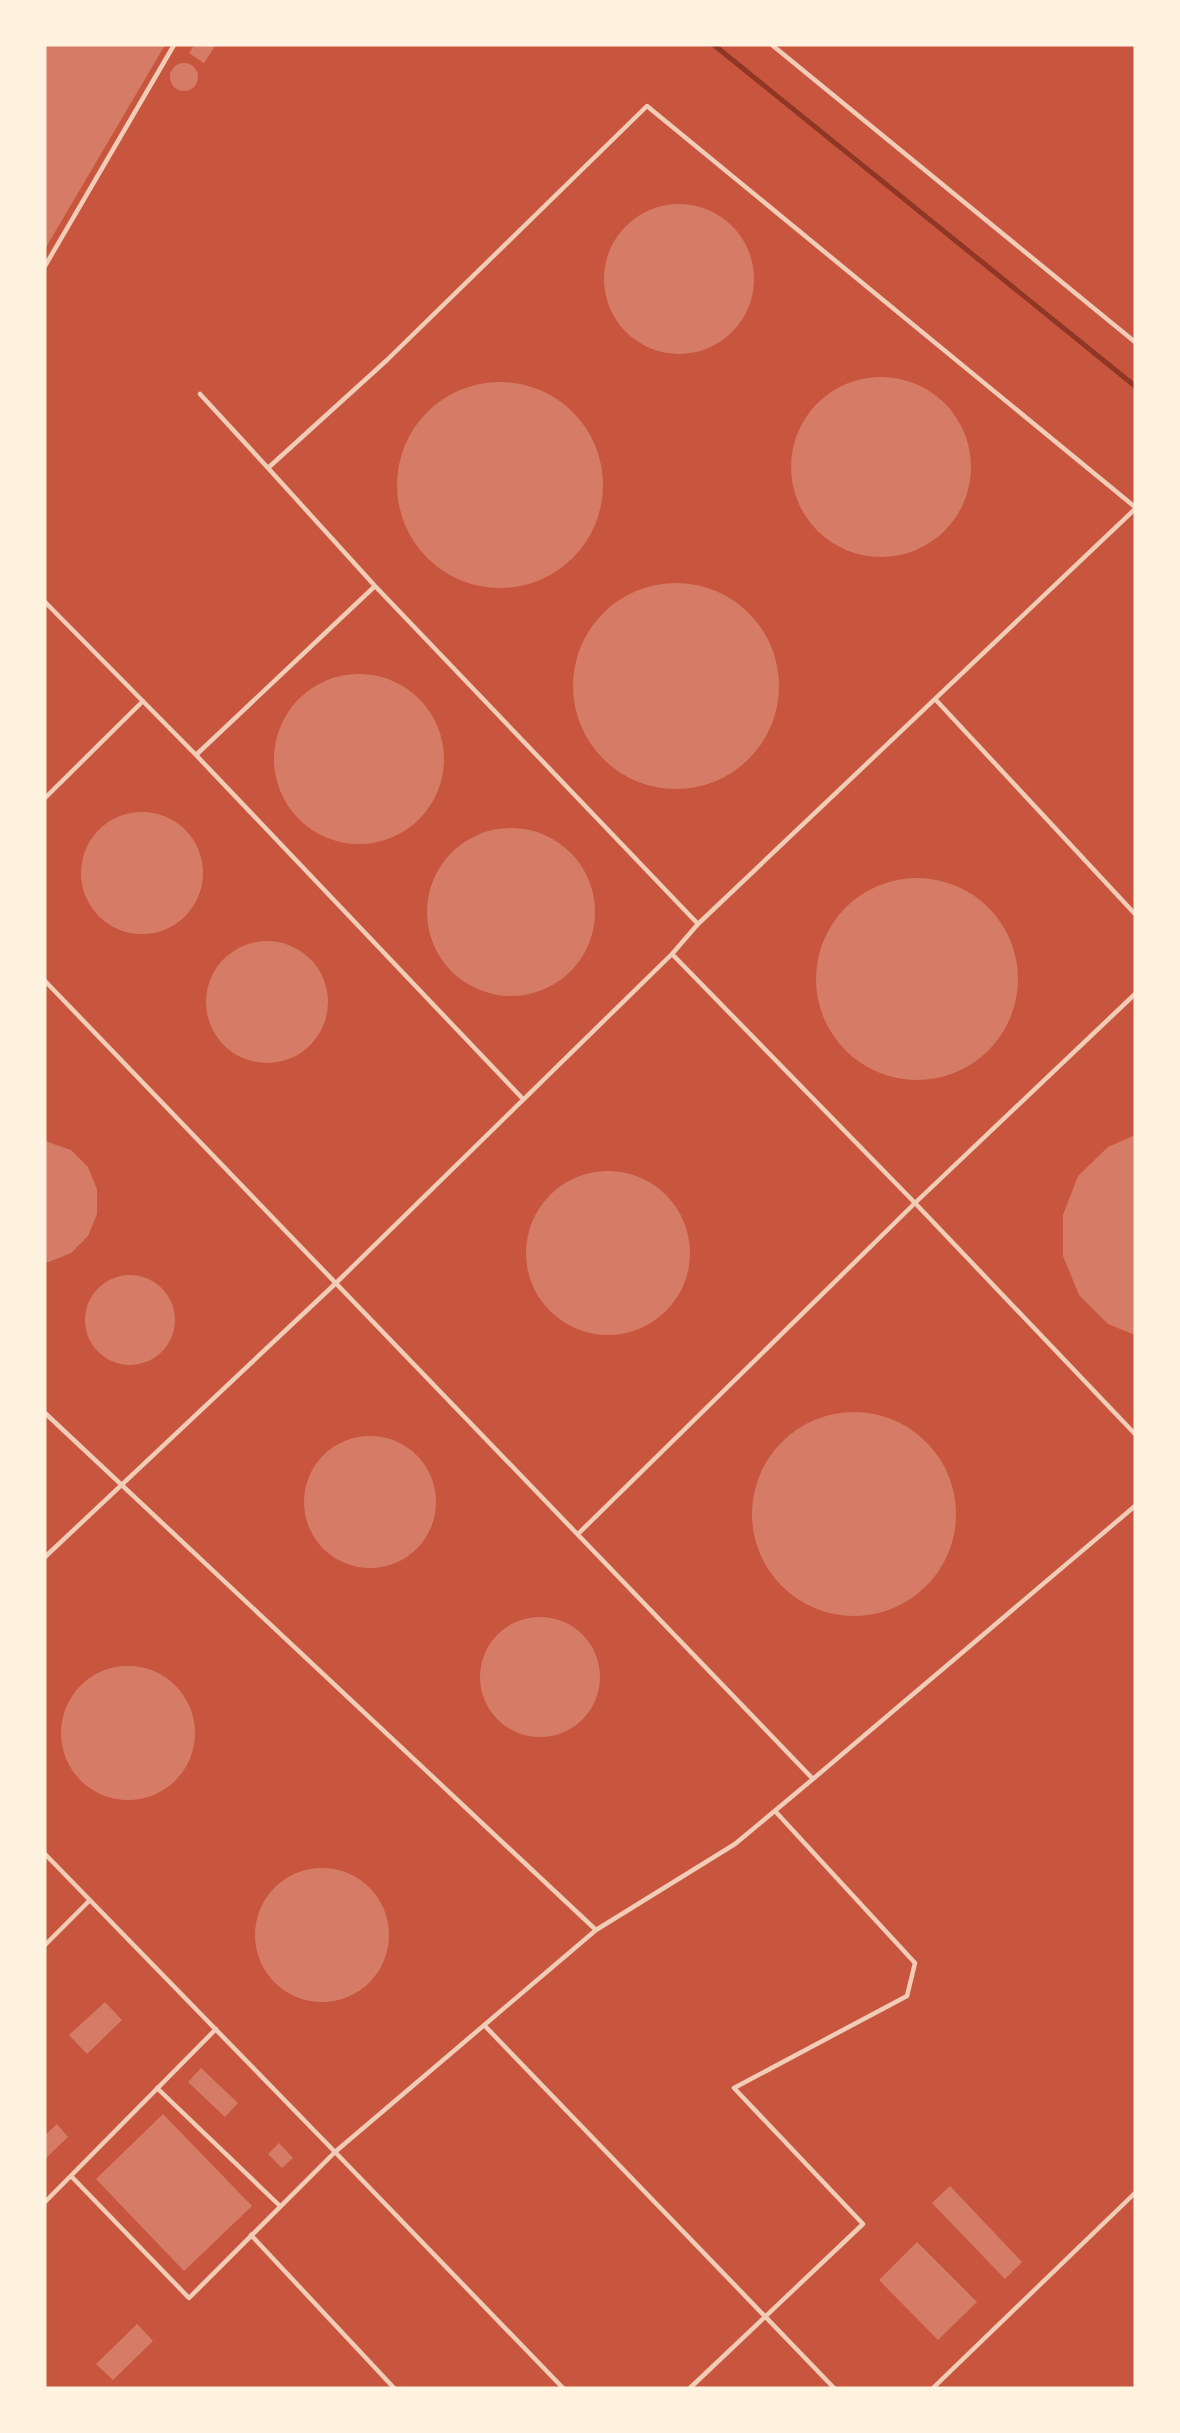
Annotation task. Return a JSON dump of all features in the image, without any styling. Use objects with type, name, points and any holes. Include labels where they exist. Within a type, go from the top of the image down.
[{"type":"lane","points":[[45,266],[174,45]]},
{"type":"lane","points":[[772,45],[1135,342]]},
{"type":"lane","points":[[45,1557],[336,1282],[672,954],[698,924],[1135,508],[647,106],[387,360],[268,468]]},
{"type":"lane","points":[[200,394],[375,586],[698,924]]},
{"type":"lane","points":[[196,754],[375,586]]},
{"type":"lane","points":[[45,602],[196,754],[523,1099]]},
{"type":"lane","points":[[935,699],[1135,914]]},
{"type":"lane","points":[[45,798],[143,700]]},
{"type":"lane","points":[[672,954],[915,1203],[1135,1434]]},
{"type":"lane","points":[[45,981],[813,1779]]},
{"type":"lane","points":[[578,1534],[915,1203],[1135,994]]},
{"type":"lane","points":[[45,1413],[596,1930]]},
{"type":"lane","points":[[71,2176],[189,2298],[335,2152],[596,1930],[735,1844],[1135,1506]]},
{"type":"lane","points":[[690,2388],[863,2224],[735,2088],[907,1996],[915,1963],[775,1811]]},
{"type":"lane","points":[[45,1854],[563,2388]]},
{"type":"lane","points":[[45,1945],[90,1900]]},
{"type":"lane","points":[[484,2025],[834,2388]]},
{"type":"lane","points":[[45,2202],[216,2029]]},
{"type":"lane","points":[[157,2088],[280,2206]]},
{"type":"lane","points":[[933,2388],[1135,2193]]},
{"type":"lane","points":[[251,2235],[394,2388]]},
{"type":"building","points":[[45,45],[165,45],[45,249]]},
{"type":"building","points":[[194,45],[215,46],[204,63],[189,53]]},
{"type":"building","points":[[184,63],[194,67],[198,77],[194,87],[184,91],[174,87],[170,77],[174,67]]},
{"type":"building","points":[[679,204],[708,210],[732,226],[748,250],[754,279],[748,308],[732,332],[708,348],[679,354],[650,348],[626,332],[610,308],[604,279],[610,250],[626,226],[650,210]]},
{"type":"building","points":[[881,377],[915,384],[931,392],[944,404],[956,417],[964,433],[971,467],[964,501],[956,517],[944,530],[931,542],[915,550],[881,557],[847,550],[831,542],[818,530],[806,517],[798,501],[791,467],[798,433],[806,417],[818,404],[831,392],[847,384]]},
{"type":"building","points":[[490,382],[510,382],[530,386],[549,394],[573,412],[591,436],[599,455],[603,485],[599,515],[591,534],[573,558],[549,576],[530,584],[510,588],[490,588],[470,584],[451,576],[435,565],[420,550],[409,534],[401,515],[397,495],[397,475],[401,455],[409,436],[420,420],[435,405],[451,394],[470,386]]},
{"type":"building","points":[[666,583],[686,583],[706,587],[725,595],[749,613],[767,637],[775,656],[779,686],[775,716],[767,735],[749,759],[725,777],[706,785],[686,789],[666,789],[646,785],[627,777],[611,766],[596,751],[585,735],[577,716],[573,696],[573,676],[577,656],[585,637],[596,621],[611,606],[627,595],[646,587]]},
{"type":"building","points":[[359,674],[391,681],[419,699],[437,727],[444,759],[437,791],[419,819],[391,837],[359,844],[327,837],[299,819],[281,791],[274,759],[281,727],[299,699],[327,681]]},
{"type":"building","points":[[142,812],[165,816],[185,830],[199,850],[203,873],[199,896],[185,916],[165,930],[142,934],[119,930],[99,916],[85,896],[81,873],[85,850],[99,830],[119,816]]},
{"type":"building","points":[[511,828],[543,835],[558,842],[570,853],[581,865],[588,880],[595,912],[588,944],[581,959],[570,971],[558,982],[543,989],[511,996],[479,989],[464,982],[452,971],[441,959],[434,944],[427,912],[434,880],[441,865],[452,853],[464,842],[479,835]]},
{"type":"building","points":[[907,878],[927,878],[956,885],[989,907],[1011,940],[1018,979],[1011,1018],[989,1051],[956,1073],[927,1080],[907,1080],[878,1073],[845,1051],[823,1018],[816,989],[816,969],[823,940],[845,907],[878,885]]},
{"type":"building","points":[[267,941],[290,945],[310,959],[324,979],[328,1002],[324,1025],[310,1045],[290,1059],[267,1063],[244,1059],[224,1045],[210,1025],[206,1002],[210,979],[224,959],[244,945]]},
{"type":"building","points":[[1135,1135],[1135,1335],[1108,1324],[1079,1295],[1063,1256],[1063,1215],[1078,1176],[1108,1147]]},
{"type":"building","points":[[45,1141],[71,1150],[88,1167],[97,1189],[97,1214],[88,1236],[71,1253],[49,1262],[45,1262]]},
{"type":"building","points":[[608,1171],[639,1177],[666,1195],[684,1222],[690,1253],[684,1284],[666,1311],[639,1329],[608,1335],[577,1329],[550,1311],[532,1284],[526,1253],[532,1222],[550,1195],[577,1177]]},
{"type":"building","points":[[121,1275],[139,1275],[155,1282],[168,1295],[175,1311],[175,1329],[168,1345],[155,1358],[139,1365],[121,1365],[105,1358],[92,1345],[85,1329],[85,1311],[92,1295],[105,1282]]},
{"type":"building","points":[[854,1412],[874,1414],[902,1424],[919,1435],[933,1449],[948,1475],[954,1494],[956,1514],[954,1534],[944,1562],[933,1579],[919,1593],[893,1608],[874,1614],[854,1616],[834,1614],[806,1604],[789,1593],[775,1579],[760,1553],[754,1534],[752,1514],[754,1494],[764,1466],[775,1449],[789,1435],[815,1420],[834,1414]]},
{"type":"building","points":[[370,1436],[395,1441],[417,1455],[431,1477],[436,1502],[431,1527],[417,1549],[395,1563],[370,1568],[345,1563],[323,1549],[309,1527],[304,1502],[309,1477],[323,1455],[345,1441]]},
{"type":"building","points":[[540,1617],[563,1622],[582,1635],[595,1654],[600,1677],[595,1700],[582,1719],[563,1732],[540,1737],[517,1732],[498,1719],[485,1700],[480,1677],[485,1654],[498,1635],[517,1622]]},
{"type":"building","points":[[128,1666],[154,1671],[175,1686],[190,1707],[195,1733],[190,1759],[175,1780],[154,1795],[128,1800],[102,1795],[81,1780],[66,1759],[61,1733],[66,1707],[81,1686],[102,1671]]},
{"type":"building","points":[[322,1868],[348,1873],[369,1888],[384,1909],[389,1935],[384,1961],[369,1982],[348,1997],[322,2002],[296,1997],[275,1982],[260,1961],[255,1935],[260,1909],[275,1888],[296,1873]]},
{"type":"building","points":[[105,2002],[122,2020],[87,2054],[69,2035]]},
{"type":"building","points":[[201,2068],[238,2103],[225,2117],[188,2082]]},
{"type":"building","points":[[163,2114],[252,2206],[184,2271],[96,2179]]},
{"type":"building","points":[[57,2124],[68,2137],[45,2159],[45,2135]]},
{"type":"building","points":[[279,2143],[293,2158],[282,2168],[268,2154]]},
{"type":"building","points":[[950,2186],[1022,2262],[1005,2279],[932,2203]]},
{"type":"building","points":[[917,2242],[977,2302],[938,2340],[879,2280]]},
{"type":"building","points":[[137,2324],[153,2341],[113,2380],[96,2364]]},
{"type":"waterway","points":[[714,45],[1135,386]]}]
